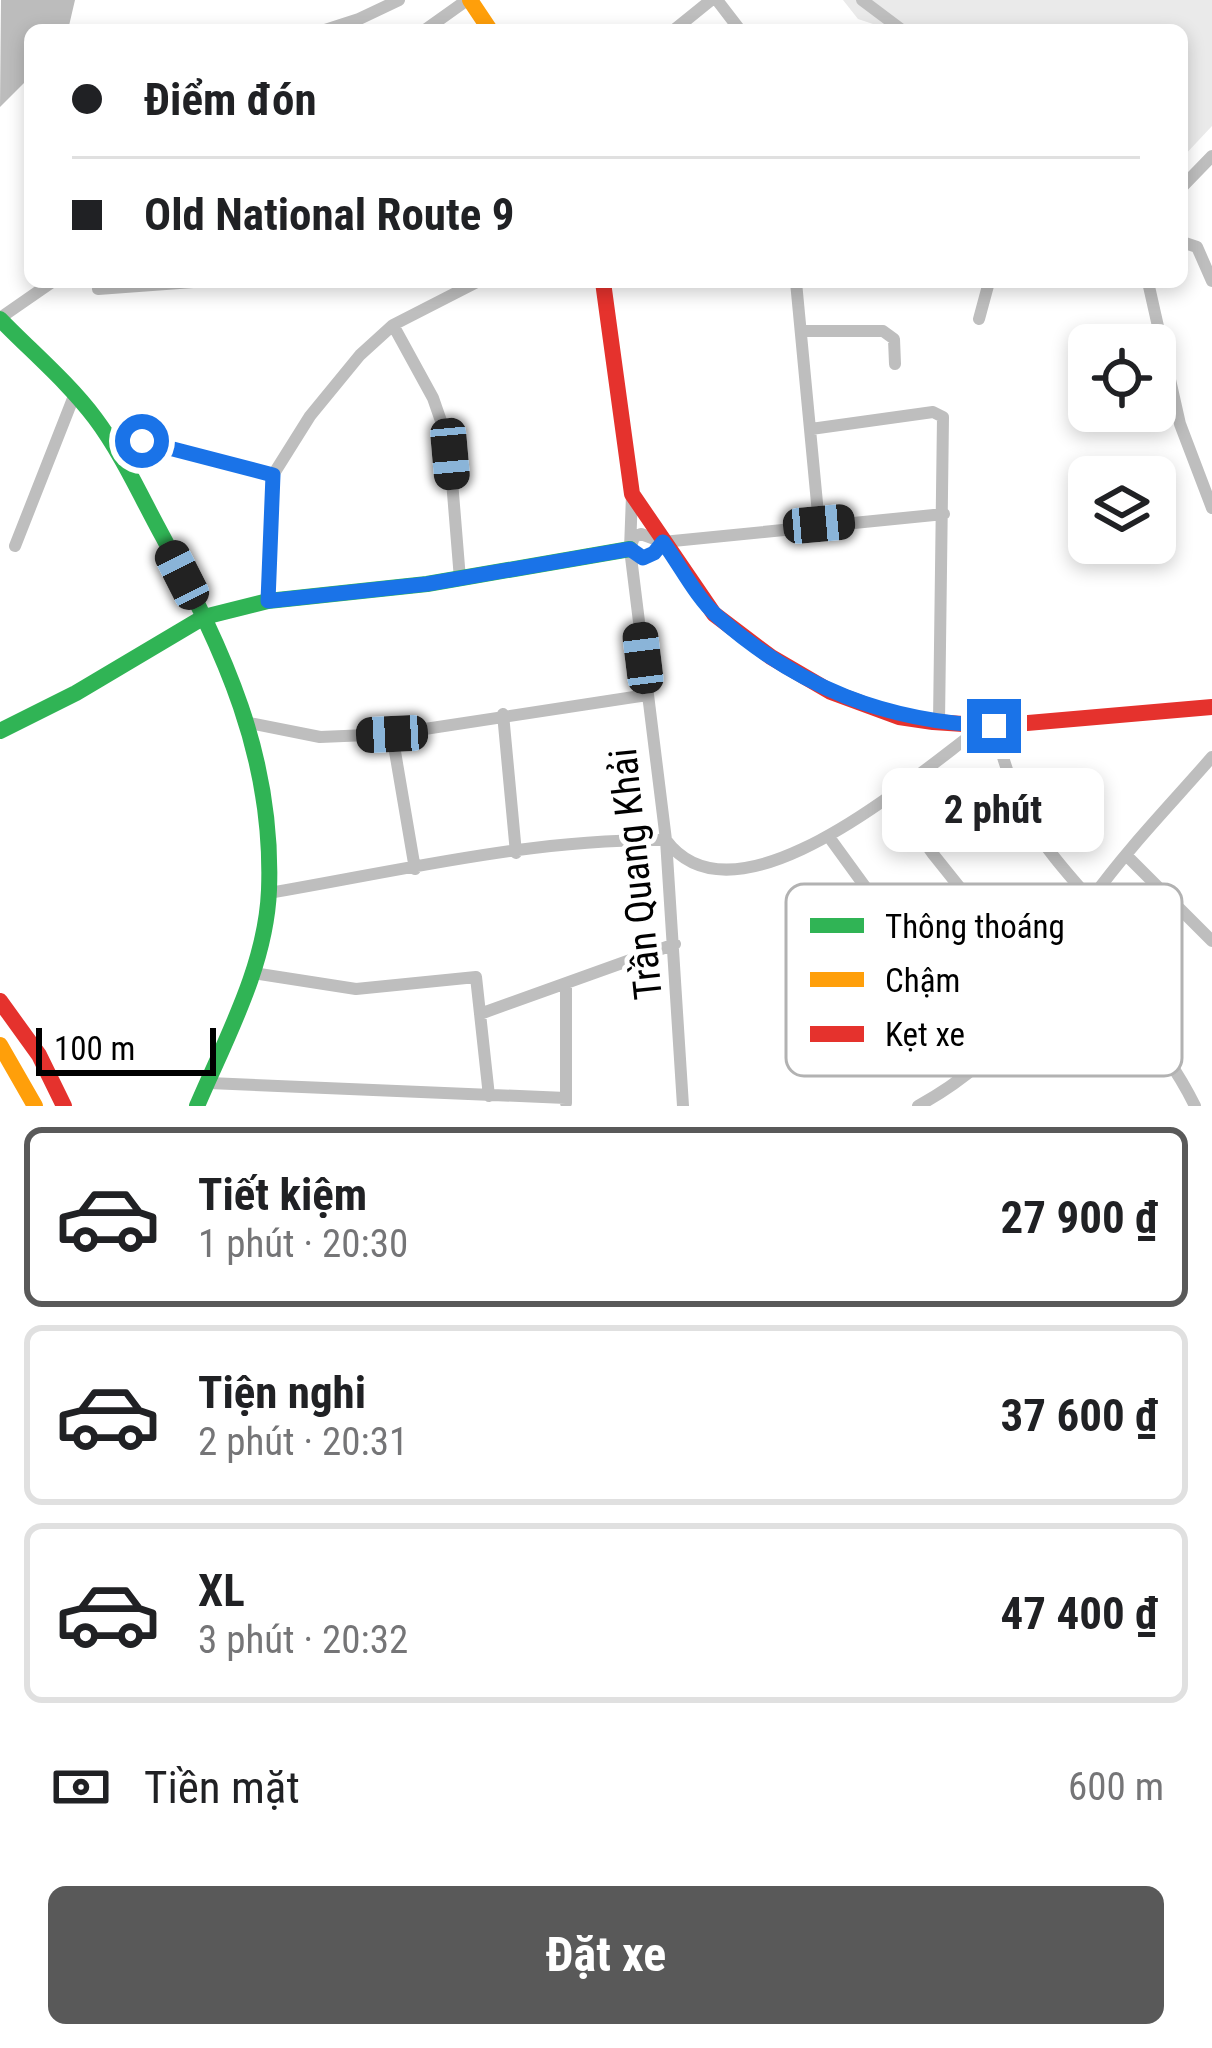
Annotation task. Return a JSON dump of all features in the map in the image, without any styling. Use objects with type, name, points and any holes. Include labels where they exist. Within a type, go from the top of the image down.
[{"type":"street","points":[[345,24],[399,0]]},
{"type":"street","points":[[434,24],[469,0]]},
{"type":"street","points":[[682,24],[714,0],[735,24]]},
{"type":"street","points":[[862,0],[894,24]]},
{"type":"street","points":[[1188,182],[1212,156]]},
{"type":"street","points":[[1188,244],[1197,247],[1212,281]]},
{"type":"street","points":[[44,288],[0,319],[104,431],[219,643],[249,723],[266,829],[269,892],[253,973],[197,1106]]},
{"type":"street","points":[[98,289],[112,288]]},
{"type":"street","points":[[268,601],[273,475],[330,388],[393,325],[465,288]]},
{"type":"street","points":[[604,288],[632,494],[715,614],[771,657],[831,692],[899,717],[940,722],[989,726],[1212,707]]},
{"type":"street","points":[[797,288],[819,524]]},
{"type":"street","points":[[979,320],[987,288]]},
{"type":"street","points":[[1149,288],[1180,424],[1212,508]]},
{"type":"street","points":[[393,325],[433,398],[449,444],[460,579]]},
{"type":"street","points":[[802,332],[883,331],[894,339],[895,364]]},
{"type":"street","points":[[15,546],[74,396]]},
{"type":"street","points":[[811,429],[933,412],[944,421],[940,722]]},
{"type":"street","points":[[104,431],[273,475]]},
{"type":"street","name":"Trần Quang Khải","points":[[632,494],[630,549],[666,840],[683,1106]]},
{"type":"street","points":[[0,731],[76,693],[204,617],[268,601],[460,579],[630,549],[634,537],[641,535],[663,542],[944,514]]},
{"type":"street","points":[[249,723],[320,737],[392,734],[647,694]]},
{"type":"street","points":[[503,714],[516,853]]},
{"type":"street","points":[[269,892],[630,840],[666,840],[679,857],[718,870],[746,869],[829,837],[989,726]]},
{"type":"street","points":[[989,726],[1028,823],[1078,884]]},
{"type":"street","points":[[392,734],[415,869]]},
{"type":"street","points":[[1102,884],[1212,758]]},
{"type":"street","points":[[890,792],[957,884]]},
{"type":"street","points":[[829,837],[863,884]]},
{"type":"street","points":[[1126,855],[1155,884]]},
{"type":"street","points":[[1182,911],[1212,941]]},
{"type":"street","points":[[480,1014],[675,944]]},
{"type":"street","points":[[253,973],[368,989],[476,976],[489,1096]]},
{"type":"street","points":[[209,1083],[566,1102],[566,985]]},
{"type":"street","points":[[0,1001],[39,1054],[63,1103],[37,1106],[0,1046]]},
{"type":"street","points":[[918,1106],[963,1076]]},
{"type":"street","points":[[1180,1076],[1195,1106]]},
{"type":"shaded area","points":[[1,0],[75,0],[69,24],[24,24],[24,83],[0,107]]},
{"type":"shaded area","points":[[843,0],[1212,0],[1212,126],[1188,152],[1188,24],[873,24],[858,19]]},
{"type":"traffic: fast","points":[[0,319],[73,392],[114,446],[206,622],[254,750],[268,841],[266,918],[253,974],[197,1106]]},
{"type":"traffic: fast","points":[[0,731],[76,693],[204,617],[268,601],[427,584],[630,549]]},
{"type":"traffic: slow","points":[[470,0],[486,24]]},
{"type":"traffic: slow","points":[[0,1045],[35,1106]]},
{"type":"traffic: jam","points":[[604,288],[632,494],[714,614],[771,657],[831,692],[899,717],[933,722],[994,726],[1212,707]]},
{"type":"traffic: jam","points":[[0,1001],[39,1055],[64,1106]]},
{"type":"route","points":[[142,441],[273,475],[268,601],[427,584],[630,549],[643,558],[663,542],[715,614],[771,657],[831,692],[899,717],[994,726]]}]
